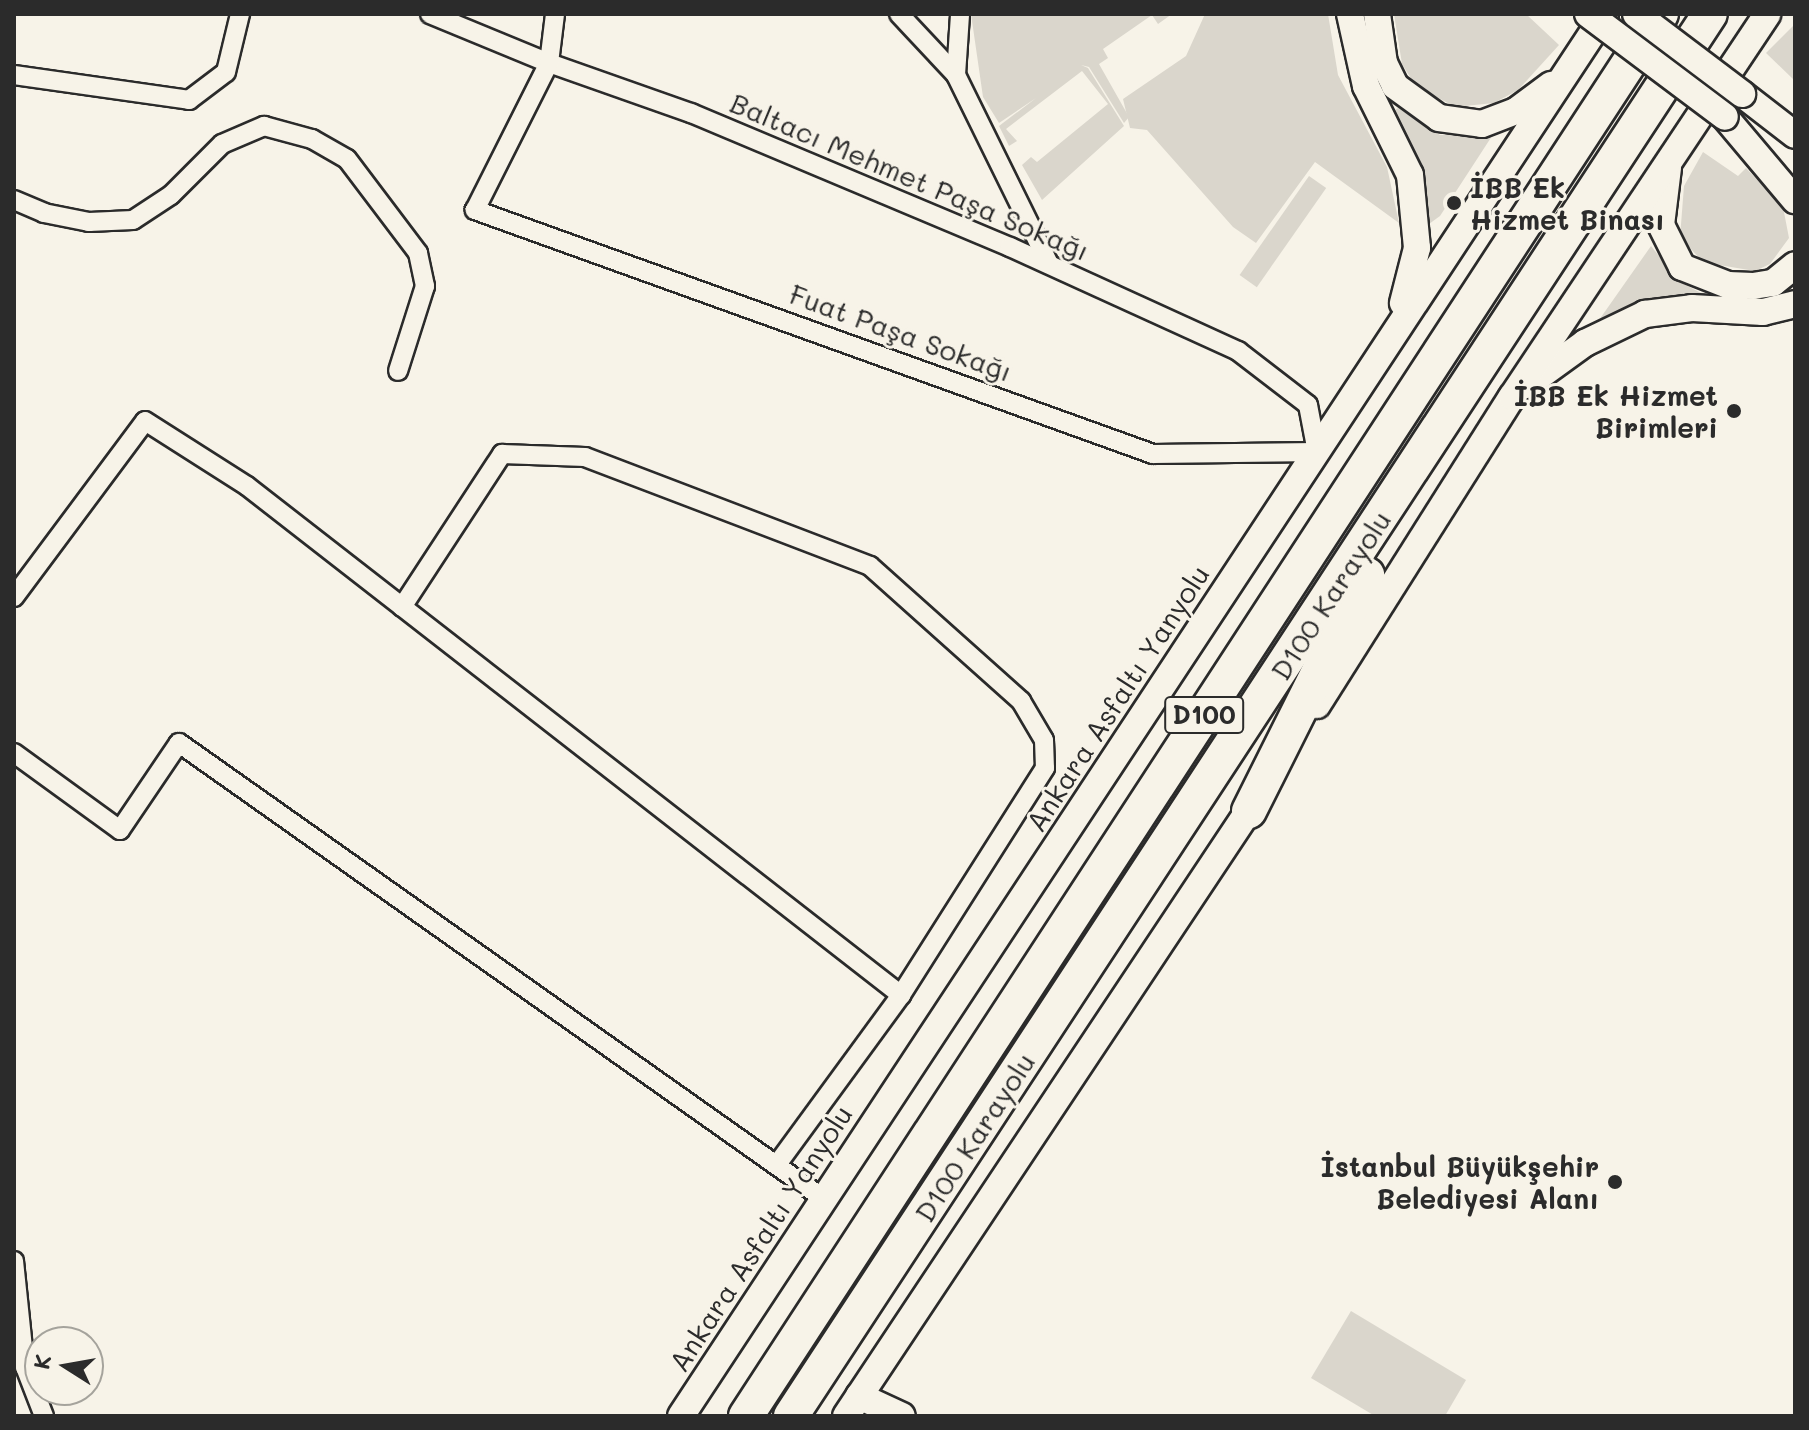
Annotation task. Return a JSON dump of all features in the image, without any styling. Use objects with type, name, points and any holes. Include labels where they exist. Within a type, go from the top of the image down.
[{"type":"highway","name":"D100 Karayolu","points":[[746,1416],[1661,14]]},
{"type":"highway","name":"D100 Karayolu","points":[[791,1416],[1710,14]]},
{"type":"highway","points":[[1249,811],[1322,657],[1488,353]]},
{"type":"main road","points":[[1350,14],[1366,86],[1410,175],[1416,208],[1413,275],[1388,342]]},
{"type":"main road","points":[[1377,14],[1384,63],[1395,86],[1417,106],[1460,124],[1482,124],[1516,111],[1569,69]]},
{"type":"main road","points":[[1588,14],[1795,167]]},
{"type":"main road","name":"Ankara Asfaltı Yanyolu","points":[[681,1416],[1605,14]]},
{"type":"main road","points":[[1636,14],[1795,135]]},
{"type":"main road","points":[[902,1416],[852,1406],[1249,811],[1512,397],[1670,157],[1760,25],[1782,14]]},
{"type":"main road","points":[[1742,94],[1795,119]]},
{"type":"main road","points":[[1725,117],[1795,200]]},
{"type":"main road","points":[[1670,157],[1661,225],[1682,267],[1728,285],[1753,286],[1773,283],[1795,265]]},
{"type":"main road","points":[[1512,397],[1585,343],[1645,314],[1692,308],[1763,312],[1795,304]]},
{"type":"street","points":[[14,75],[189,100],[226,72],[240,14]]},
{"type":"street","name":"Baltacı Mehmet Paşa Sokağı","points":[[430,14],[549,63],[691,113],[1049,264],[1245,354],[1308,405],[1317,452]]},
{"type":"street","points":[[549,63],[555,14]]},
{"type":"street","points":[[899,14],[956,75],[1049,264]]},
{"type":"street","points":[[956,75],[960,14]]},
{"type":"street","name":"Fuat Paşa Sokağı","points":[[549,63],[475,210],[1153,454],[1317,452]]},
{"type":"street","points":[[14,200],[44,213],[89,222],[133,220],[171,195],[222,144],[264,126],[312,139],[347,159],[418,253],[425,286],[398,371]]},
{"type":"street","points":[[14,597],[145,421],[247,486],[901,995]]},
{"type":"street","points":[[402,607],[502,454],[585,457],[870,566],[1021,701],[1044,740],[1045,768],[901,995],[778,1163]]},
{"type":"street","points":[[14,753],[120,830],[179,743],[778,1163],[824,1199]]},
{"type":"street","points":[[14,1261],[25,1367],[44,1416]]},
{"type":"shaded area","points":[[971,14],[1172,14],[1158,24],[1152,15],[1103,49],[1108,58],[1099,64],[1129,117],[1124,123],[1089,67],[1081,65],[1088,68],[1124,126],[1042,200],[1022,165],[1031,157],[1037,162],[1108,104],[1082,71],[1006,129],[1017,141],[1009,146],[999,126],[1036,98],[999,123],[983,97]]},
{"type":"shaded area","points":[[1205,14],[1328,14],[1338,75],[1387,167],[1399,223],[1315,162],[1256,243],[1233,227],[1147,130],[1130,128],[1123,99],[1186,56]]},
{"type":"shaded area","points":[[1394,14],[1526,14],[1559,45],[1518,90],[1494,103],[1455,107],[1415,85],[1402,64]]},
{"type":"shaded area","points":[[1795,24],[1795,81],[1766,53]]},
{"type":"shaded area","points":[[1398,108],[1440,135],[1494,133],[1440,216],[1429,224],[1423,185],[1389,114]]},
{"type":"shaded area","points":[[1703,152],[1738,176],[1746,168],[1783,207],[1789,238],[1770,264],[1755,271],[1701,260],[1680,237],[1684,186]]},
{"type":"shaded area","points":[[1309,176],[1326,188],[1257,287],[1240,275]]},
{"type":"shaded area","points":[[1651,246],[1680,282],[1701,293],[1683,293],[1683,298],[1599,320]]},
{"type":"shaded area","points":[[1351,1311],[1466,1380],[1445,1416],[1375,1416],[1311,1378]]},
{"type":"place","name":"İBB Ek Hizmet Binası","points":[[1454,203]]},
{"type":"place","name":"İBB Ek Hizmet Birimleri","points":[[1734,411]]},
{"type":"place","name":"İstanbul Büyükşehir Belediyesi Alanı","points":[[1615,1182]]}]
